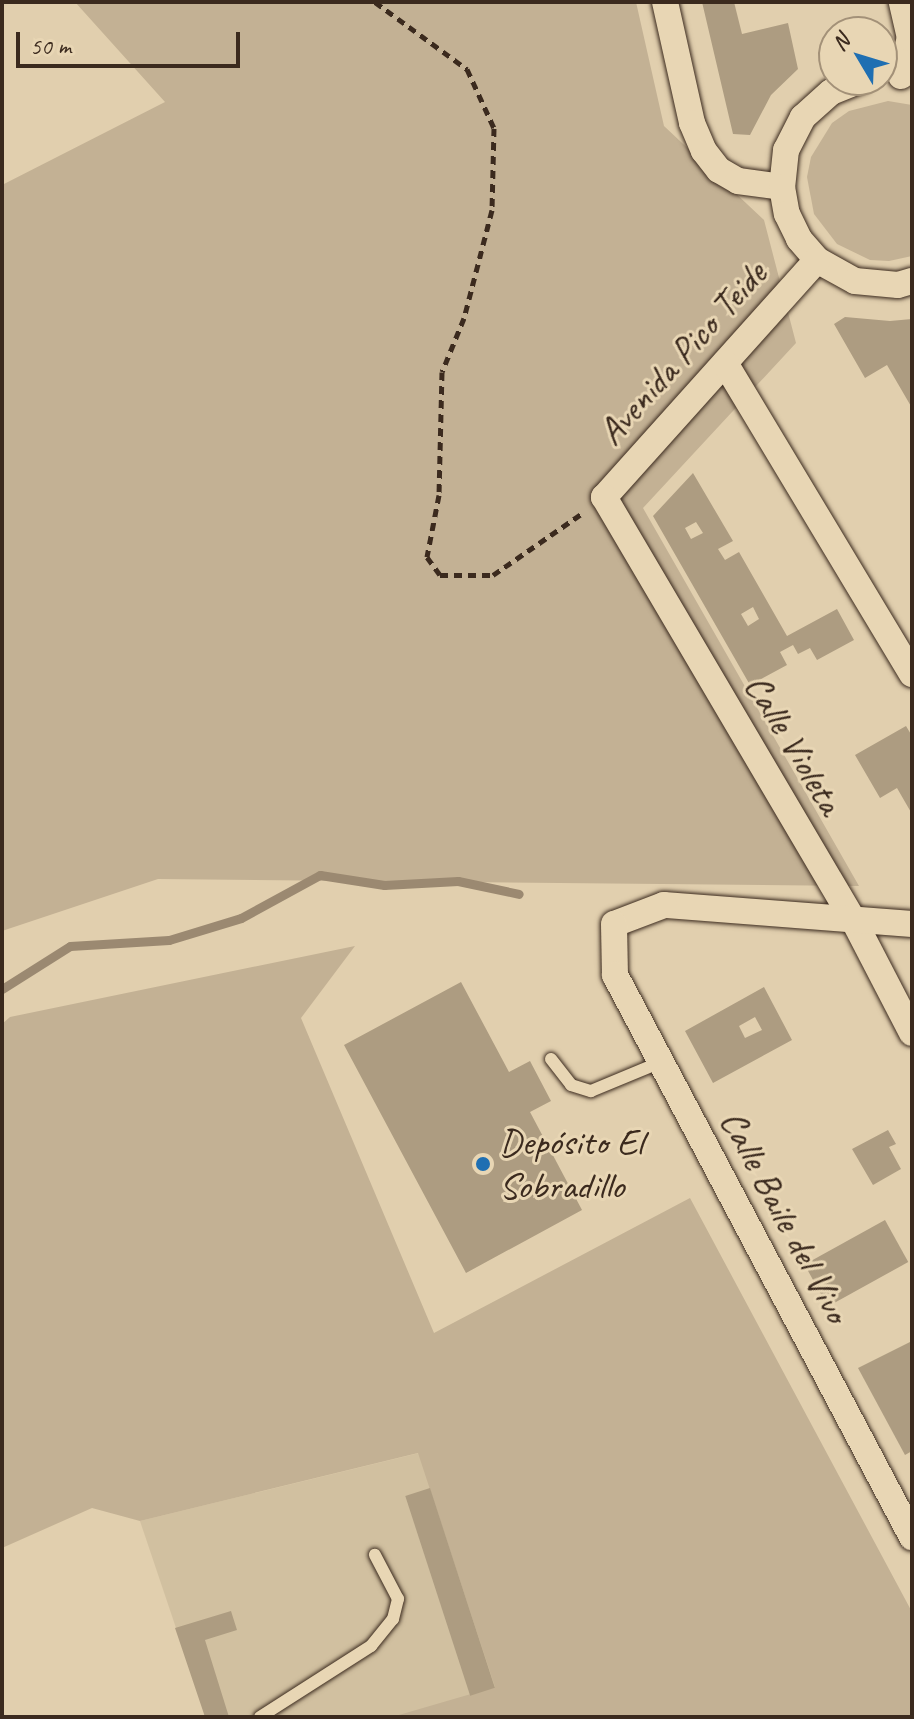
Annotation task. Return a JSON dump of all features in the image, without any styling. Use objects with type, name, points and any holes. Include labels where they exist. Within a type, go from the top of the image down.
[{"type":"street","points":[[665,2],[692,123],[704,151],[719,170],[738,181],[782,187]]},
{"type":"street","points":[[898,78],[910,38],[902,2]]},
{"type":"street","points":[[827,96],[803,117],[786,150],[782,187],[787,214],[799,239],[817,260],[855,281],[898,285],[912,281]]},
{"type":"street","name":"Avenida Pico Teide","points":[[604,497],[817,260]]},
{"type":"street","points":[[725,363],[912,674]]},
{"type":"street","name":"Calle Violeta","points":[[604,497],[854,921],[912,1033]]},
{"type":"street","name":"Calle Baile del Vivo","points":[[854,921],[664,905],[614,924],[615,975],[912,1537]]},
{"type":"street","points":[[854,921],[912,924]]},
{"type":"lane","points":[[551,1059],[571,1085],[591,1091],[661,1062]]},
{"type":"lane","points":[[260,1717],[371,1646],[393,1619],[398,1599],[375,1555]]},
{"type":"path","points":[[375,2],[467,69],[494,128],[492,210],[464,318],[442,372],[439,495],[427,557],[440,575],[493,575],[604,497]]},
{"type":"shaded area","points":[[75,2],[636,2],[664,126],[764,220],[796,343],[643,508],[859,886],[158,879],[2,931],[2,185],[165,102]]},
{"type":"shaded area","points":[[888,101],[912,105],[912,256],[889,261],[870,260],[837,244],[814,214],[807,177],[811,157],[832,123],[849,111]]},
{"type":"shaded area","points":[[355,946],[301,1018],[434,1333],[690,1198],[912,1612],[912,1717],[392,1717],[495,1687],[418,1453],[140,1521],[92,1508],[2,1548],[2,1024],[10,1017]]},
{"type":"shaded area","points":[[419,1453],[499,1688],[395,1717],[206,1717],[140,1521]]},
{"type":"building","points":[[702,2],[734,2],[742,34],[788,23],[798,69],[771,95],[750,135],[733,134]]},
{"type":"building","points":[[845,317],[890,321],[912,319],[912,408],[887,365],[865,378],[834,324]]},
{"type":"building","points":[[693,473],[733,541],[718,549],[725,560],[739,552],[787,636],[837,609],[854,640],[817,660],[810,648],[798,654],[793,645],[780,652],[787,665],[750,685],[653,516]],"holes":[[[696,522],[703,533],[691,539],[685,528]],[[753,607],[759,619],[748,626],[741,614]]]},
{"type":"building","points":[[906,726],[912,736],[912,814],[897,788],[880,798],[855,755]]},
{"type":"building","name":"Depósito El Sobradillo","points":[[461,982],[509,1072],[530,1061],[551,1101],[530,1112],[582,1210],[466,1273],[344,1045]]},
{"type":"building","points":[[764,987],[792,1040],[713,1083],[685,1031]],"holes":[[[755,1017],[762,1030],[745,1038],[739,1026]]]},
{"type":"building","points":[[888,1130],[896,1144],[889,1147],[901,1169],[873,1185],[852,1149]]},
{"type":"building","points":[[885,1220],[908,1262],[828,1307],[805,1265]]},
{"type":"building","points":[[912,1341],[912,1451],[905,1455],[858,1368]]},
{"type":"building","points":[[430,1488],[495,1688],[470,1696],[405,1496]]},
{"type":"building","points":[[231,1611],[237,1630],[205,1640],[229,1717],[205,1717],[175,1628]]},
{"type":"waterway","points":[[2,989],[70,946],[169,940],[241,918],[320,875],[384,885],[458,881],[519,894]]},
{"type":"place","name":"Depósito El Sobradillo","points":[[483,1164]]}]
